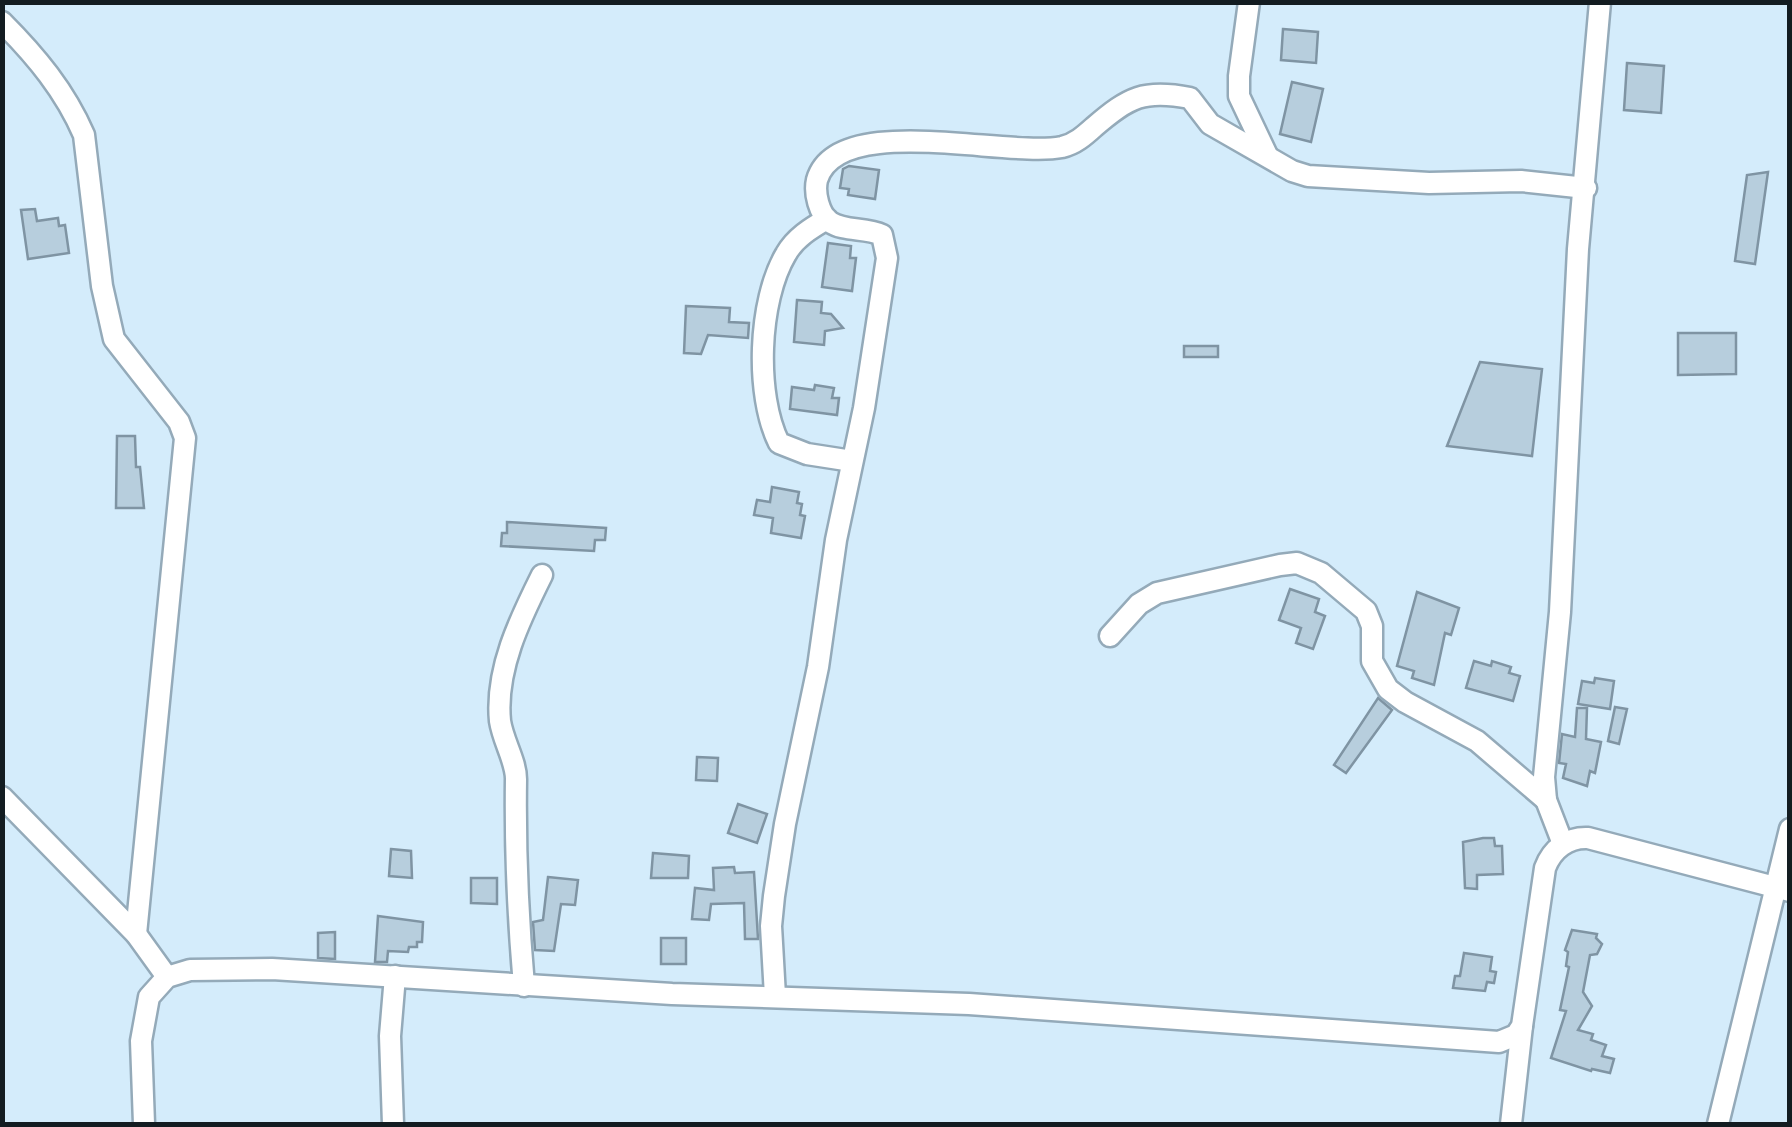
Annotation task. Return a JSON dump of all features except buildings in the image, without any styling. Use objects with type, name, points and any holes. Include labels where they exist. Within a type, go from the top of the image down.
[{"type":"street","points":[[1249,2],[1239,96],[1268,157]]},
{"type":"street","points":[[1563,844],[1546,800],[1544,776],[1560,612],[1573,324],[1600,2]]},
{"type":"street","points":[[2,22],[54,80],[84,135],[102,286],[114,339],[179,422],[185,438],[136,934]]},
{"type":"street","points":[[776,996],[771,926],[774,896],[818,667],[836,540],[864,408],[888,250],[882,235],[826,219],[819,204],[818,180],[827,162],[840,151],[874,143],[1067,146],[1133,97],[1150,93],[1190,98],[1210,124],[1292,171],[1338,180],[1521,181],[1586,188]]},
{"type":"street","points":[[826,219],[798,238],[776,275],[765,334],[763,372],[779,444],[807,454],[852,460]]},
{"type":"street","points":[[1110,636],[1139,604],[1157,593],[1297,562],[1321,573],[1366,610],[1372,626],[1372,661],[1388,689],[1477,741],[1546,800]]},
{"type":"street","points":[[524,986],[516,776],[505,748],[499,704],[516,632],[542,575]]},
{"type":"street","points":[[2,797],[136,934],[167,977]]},
{"type":"street","points":[[1718,1124],[1782,890],[1790,829]]},
{"type":"street","points":[[1511,1124],[1545,868],[1563,844],[1588,838],[1782,890]]},
{"type":"street","points":[[144,1124],[141,1041],[148,996],[167,977],[190,970],[272,969],[524,986],[1082,1011],[1492,1042],[1511,1038],[1522,1026]]},
{"type":"street","points":[[394,1124],[390,1036],[395,976]]}]
